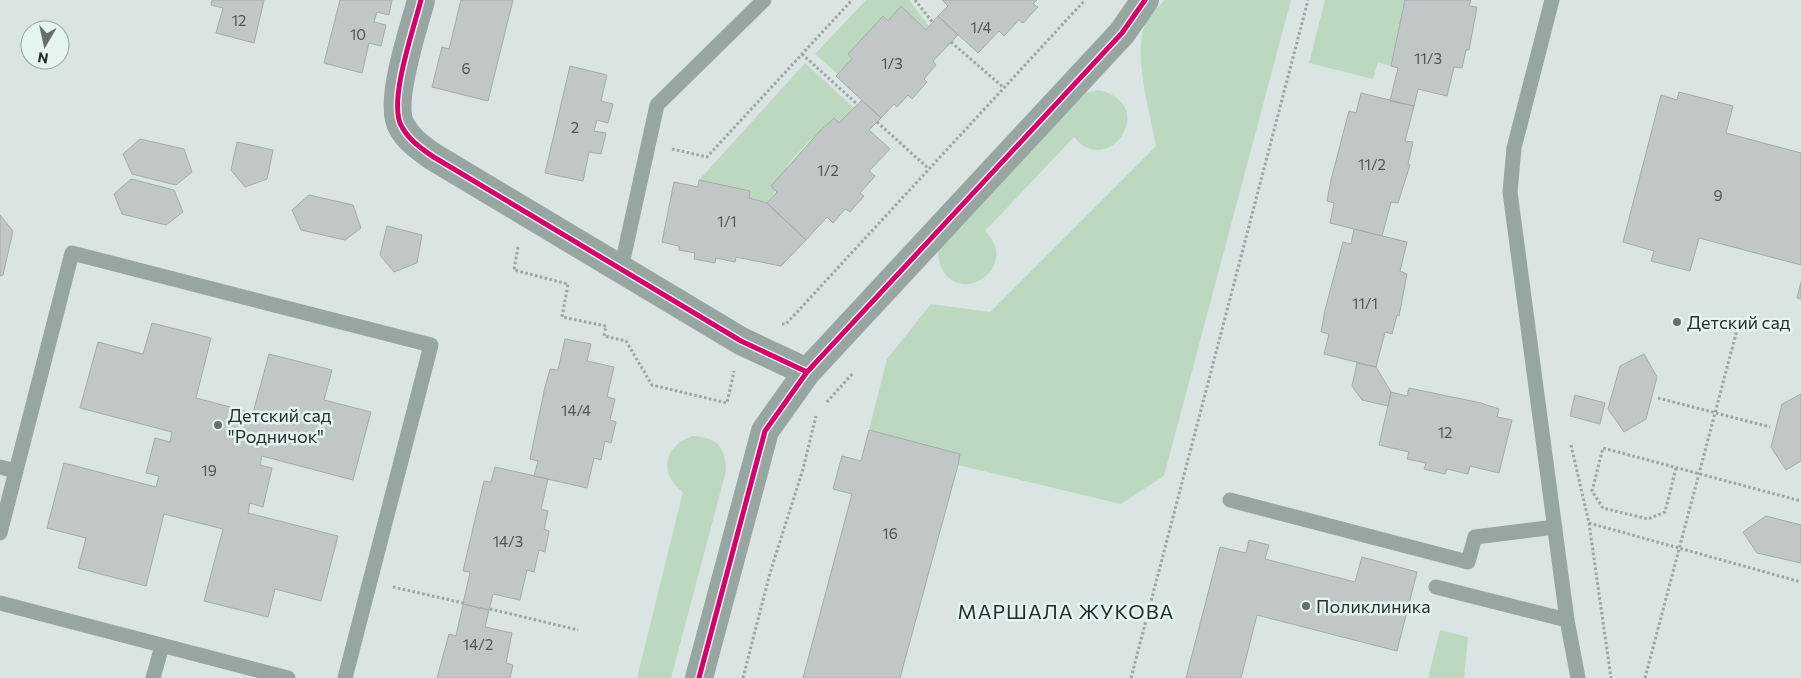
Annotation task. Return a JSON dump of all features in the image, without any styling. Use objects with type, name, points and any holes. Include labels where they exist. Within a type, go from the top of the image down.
[{"type":"street","points":[[421,0],[398,90],[396,112],[401,126],[412,140],[432,156],[740,341],[807,372]]},
{"type":"street","points":[[700,678],[765,431],[807,372],[1122,33],[1145,0]]},
{"type":"lane","points":[[621,269],[657,105],[764,0]]},
{"type":"lane","points":[[1552,0],[1514,148],[1510,192],[1568,620],[1578,678]]},
{"type":"lane","points":[[0,533],[72,253],[431,345],[345,678]]},
{"type":"lane","points":[[0,467],[16,471]]},
{"type":"lane","points":[[1230,500],[1468,562],[1475,537],[1555,527]]},
{"type":"lane","points":[[1436,587],[1568,620]]},
{"type":"lane","points":[[0,603],[288,678]]},
{"type":"lane","points":[[154,678],[162,646]]},
{"type":"path","points":[[648,144],[707,157],[852,0]]},
{"type":"path","points":[[915,0],[932,23]]},
{"type":"path","points":[[518,247],[514,270],[568,284],[562,317],[606,326],[604,336],[626,341],[652,385],[727,404],[740,341],[753,323],[786,324],[1085,0]]},
{"type":"path","points":[[1131,678],[1308,0]]},
{"type":"path","points":[[951,42],[1004,88]]},
{"type":"path","points":[[802,54],[857,104]]},
{"type":"path","points":[[877,122],[929,170]]},
{"type":"path","points":[[1645,678],[1738,326]]},
{"type":"path","points":[[822,408],[854,372]]},
{"type":"path","points":[[1658,398],[1770,427]]},
{"type":"path","points":[[743,678],[770,573],[803,469],[816,415]]},
{"type":"path","points":[[1570,438],[1589,523],[1610,678]]},
{"type":"path","points":[[1676,468],[1665,512],[1648,519],[1603,508],[1592,492],[1603,448],[1801,501]]},
{"type":"path","points":[[1589,523],[1801,582]]},
{"type":"path","points":[[370,582],[463,603]]},
{"type":"path","points":[[490,609],[578,630]]},
{"type":"green space","points":[[866,0],[909,0],[929,26],[926,30],[901,6],[888,21],[883,16],[848,54],[852,59],[838,74],[815,54]]},
{"type":"green space","points":[[1164,0],[1291,0],[1164,476],[1121,504],[958,465],[960,454],[869,430],[887,359],[931,304],[990,312],[1156,146],[1144,85],[1141,52],[1145,24]]},
{"type":"green space","points":[[1325,0],[1405,0],[1391,66],[1378,62],[1373,79],[1309,63]]},
{"type":"green space","points":[[805,63],[854,108],[839,123],[834,118],[794,157],[767,203],[749,198],[750,191],[699,180]]},
{"type":"green space","points":[[1098,90],[1116,98],[1126,109],[1127,122],[1122,135],[1113,145],[1101,150],[1087,148],[1074,137],[985,231],[994,244],[996,256],[993,267],[985,276],[975,282],[964,284],[953,281],[943,271],[940,264],[938,255],[939,245],[1075,101],[1085,93]]},
{"type":"green space","points":[[692,436],[707,438],[718,444],[724,455],[726,471],[671,678],[637,678],[683,492],[670,477],[667,469],[668,461],[670,453],[675,446]]},
{"type":"green space","points":[[1440,630],[1468,637],[1464,678],[1428,678]]},
{"type":"building","points":[[212,0],[264,0],[254,43],[216,33],[223,8],[211,5]]},
{"type":"building","points":[[340,0],[392,0],[389,15],[377,12],[374,22],[386,25],[381,46],[369,43],[362,73],[324,63]]},
{"type":"building","points":[[461,0],[513,0],[488,101],[432,87],[442,47],[449,49]]},
{"type":"building","points":[[942,0],[1037,0],[1033,4],[1038,7],[1023,23],[1019,20],[1004,36],[999,31],[978,53],[938,16],[948,6]]},
{"type":"building","points":[[1405,0],[1471,0],[1469,6],[1477,7],[1469,50],[1466,50],[1462,68],[1454,67],[1447,96],[1418,89],[1414,106],[1390,101],[1398,68],[1391,66]]},
{"type":"building","points":[[901,6],[926,30],[938,16],[958,35],[933,61],[936,65],[924,79],[927,82],[912,99],[908,95],[897,107],[894,104],[881,118],[836,76],[852,59],[848,54],[883,16],[888,21]]},
{"type":"building","points":[[570,66],[607,75],[601,101],[613,104],[608,123],[597,120],[594,131],[606,133],[601,154],[589,152],[583,181],[545,173]]},
{"type":"building","points":[[1679,92],[1733,106],[1726,133],[1801,153],[1801,265],[1699,238],[1690,271],[1651,261],[1654,251],[1623,242],[1661,95],[1677,100]]},
{"type":"building","points":[[1361,93],[1414,106],[1405,141],[1413,142],[1408,164],[1410,165],[1398,203],[1391,202],[1382,236],[1330,223],[1334,203],[1327,201],[1331,180],[1349,111],[1356,113]]},
{"type":"building","points":[[862,100],[881,118],[869,130],[890,149],[869,171],[875,176],[860,193],[864,196],[850,212],[845,209],[833,223],[827,217],[806,240],[767,203],[777,192],[771,186],[820,131],[834,118],[839,123]]},
{"type":"building","points":[[140,139],[184,149],[192,172],[176,185],[132,174],[123,154]]},
{"type":"building","points":[[237,142],[273,150],[267,179],[245,187],[231,170]]},
{"type":"building","points":[[131,179],[174,190],[183,212],[166,225],[122,214],[114,194]]},
{"type":"building","points":[[699,180],[750,191],[749,198],[767,203],[806,240],[781,266],[736,257],[735,262],[716,258],[715,263],[694,259],[695,253],[679,250],[679,246],[662,242],[674,182],[698,187]]},
{"type":"building","points":[[309,195],[353,205],[361,228],[345,240],[301,230],[292,210]]},
{"type":"building","points":[[0,215],[13,231],[3,275],[0,276]]},
{"type":"building","points":[[387,226],[422,235],[417,263],[394,272],[380,255]]},
{"type":"building","points":[[1354,229],[1407,242],[1400,271],[1407,274],[1399,316],[1397,315],[1392,334],[1385,332],[1376,367],[1324,354],[1329,334],[1321,332],[1325,310],[1343,242],[1351,244]]},
{"type":"building","points":[[1801,282],[1801,299],[1797,298]]},
{"type":"building","points":[[152,323],[211,338],[196,398],[253,413],[269,354],[332,370],[324,400],[371,412],[353,480],[262,456],[260,465],[272,468],[263,507],[250,503],[248,513],[338,536],[321,601],[275,589],[268,617],[204,601],[223,529],[164,514],[146,586],[78,568],[86,538],[47,528],[64,463],[156,487],[159,476],[146,473],[155,438],[170,442],[172,432],[80,408],[98,342],[143,354]]},
{"type":"building","points":[[565,339],[591,344],[587,361],[614,367],[607,397],[615,399],[610,420],[616,422],[611,443],[605,441],[601,460],[594,458],[587,488],[534,476],[538,461],[530,459],[550,369],[558,370]]},
{"type":"building","points":[[1644,354],[1657,377],[1646,419],[1624,432],[1608,409],[1620,366]]},
{"type":"building","points":[[1357,363],[1376,367],[1391,392],[1388,406],[1362,400],[1352,386]]},
{"type":"building","points":[[1409,388],[1481,403],[1499,409],[1497,417],[1512,420],[1499,473],[1470,466],[1468,474],[1447,469],[1445,474],[1424,469],[1426,463],[1407,459],[1409,452],[1379,445],[1391,392],[1407,396]]},
{"type":"building","points":[[1801,394],[1801,461],[1786,470],[1771,447],[1782,404]]},
{"type":"building","points":[[1575,395],[1605,403],[1600,424],[1570,416]]},
{"type":"building","points":[[869,430],[960,454],[958,465],[900,678],[803,678],[852,494],[833,489],[842,456],[861,461]]},
{"type":"building","points":[[495,467],[548,479],[541,509],[548,511],[544,529],[549,531],[545,552],[539,550],[534,572],[527,570],[520,600],[493,594],[489,610],[463,604],[470,572],[463,571],[484,481],[491,482]]},
{"type":"building","points":[[1766,516],[1801,525],[1801,563],[1757,553],[1743,532]]},
{"type":"building","name":"Поликлиника","points":[[1249,540],[1269,545],[1265,559],[1355,582],[1362,557],[1417,572],[1397,651],[1257,615],[1241,678],[1186,678],[1220,547],[1246,553]]},
{"type":"building","points":[[463,604],[489,610],[485,627],[512,633],[506,663],[513,665],[510,678],[437,678],[449,634],[456,636]]},
{"type":"cycle path","points":[[421,0],[403,65],[398,101],[398,116],[402,127],[412,140],[432,156],[741,341],[807,372]]},
{"type":"cycle path","points":[[699,678],[765,431],[807,372],[1122,33],[1145,0]]},
{"type":"place","name":"Детский сад","points":[[1677,322]]},
{"type":"place","name":"Детский сад \"Родничок\"","points":[[218,425]]},
{"type":"place","name":"Поликлиника","points":[[1306,606]]},
{"type":"district","name":"МАРШАЛА ЖУКОВА","points":[[1066,611]]}]
